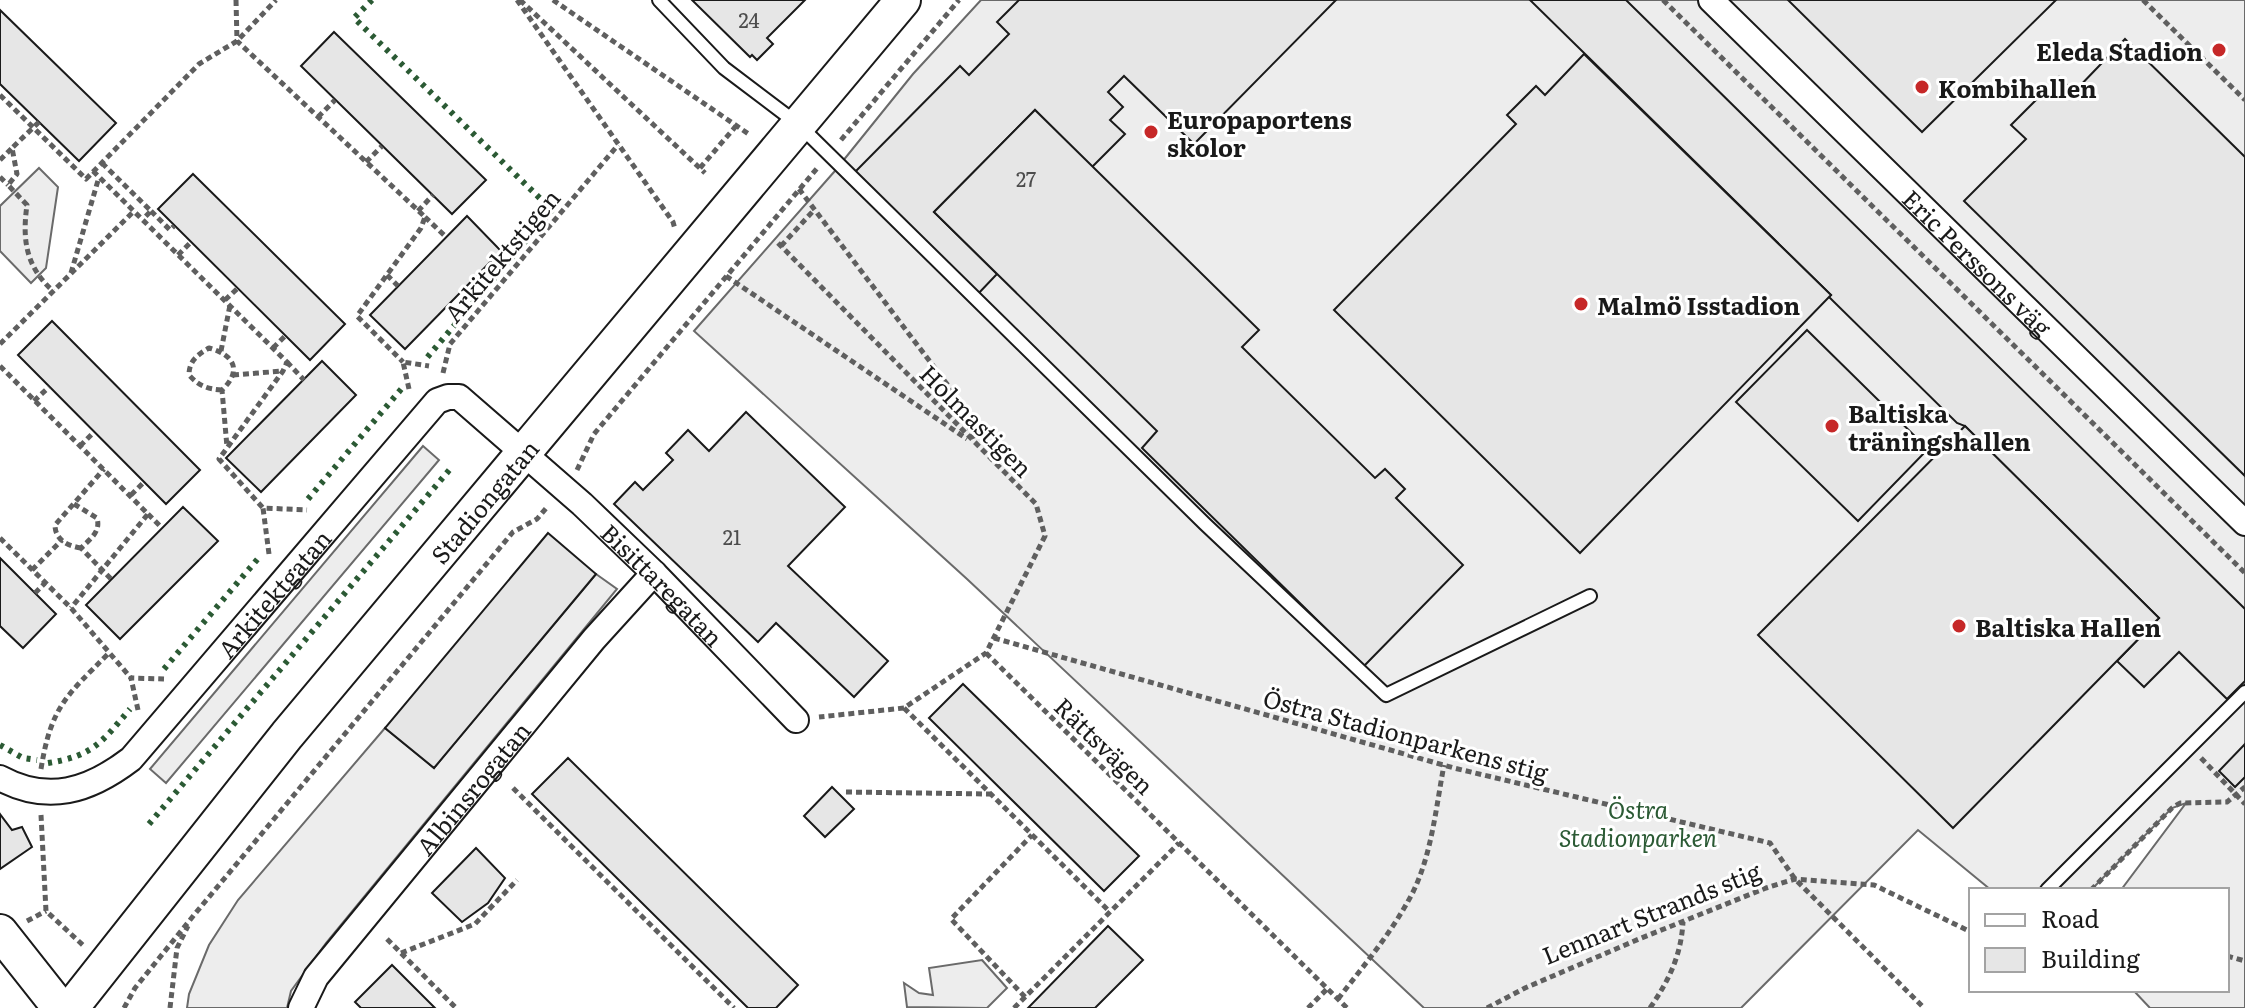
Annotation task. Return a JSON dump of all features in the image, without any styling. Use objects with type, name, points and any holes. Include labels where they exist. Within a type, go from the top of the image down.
[{"type":"main road","name":"Stadiongatan","points":[[71,1008],[287,735],[903,0]]},
{"type":"main road","points":[[0,932],[60,1008]]},
{"type":"street","name":"Eric Perssons väg","points":[[1711,0],[2245,523]]},
{"type":"street","points":[[437,401],[459,397],[523,453]]},
{"type":"street","name":"Arkitektgatan","points":[[0,778],[40,781],[74,789],[109,775],[131,759],[437,401]]},
{"type":"street","name":"Bisittaregatan","points":[[523,453],[654,573],[796,720]]},
{"type":"street","name":"Albinsrogatan","points":[[301,1008],[316,977],[594,639],[654,573]]},
{"type":"lane","points":[[659,0],[724,68],[798,124],[1194,514],[1386,695],[1590,596]]},
{"type":"lane","points":[[2049,888],[2245,692]]},
{"type":"path","points":[[236,0],[237,41],[446,237]]},
{"type":"path","points":[[0,95],[86,179],[199,64],[237,41],[276,0]]},
{"type":"path","points":[[518,0],[673,222],[686,260]]},
{"type":"path","points":[[518,0],[703,170],[736,126]]},
{"type":"path","points":[[553,0],[750,135]]},
{"type":"path","points":[[124,1008],[135,988],[194,915],[513,532],[537,519],[581,465],[594,434],[959,0]]},
{"type":"path","points":[[1663,0],[2245,573]]},
{"type":"path","points":[[2143,0],[2245,100]]},
{"type":"path","points":[[318,117],[335,100]]},
{"type":"path","points":[[0,160],[39,122]]},
{"type":"path","name":"Arkitektstigen","points":[[437,401],[450,344],[618,145]]},
{"type":"path","points":[[366,162],[382,146]]},
{"type":"path","points":[[8,185],[17,174],[12,148]]},
{"type":"path","points":[[102,163],[170,230],[174,226]]},
{"type":"path","points":[[93,171],[304,380]]},
{"type":"path","points":[[0,177],[27,205],[24,229],[32,265],[37,277],[53,291]]},
{"type":"path","points":[[70,274],[99,177]]},
{"type":"path","points":[[799,189],[953,392],[977,446]]},
{"type":"path","points":[[418,211],[433,195]]},
{"type":"path","name":"Holmastigen","points":[[814,210],[780,245],[1036,504],[1045,536],[986,653]]},
{"type":"path","points":[[0,344],[134,211]]},
{"type":"path","points":[[143,219],[151,211]]},
{"type":"path","points":[[409,389],[403,362],[357,316],[421,228],[425,217]]},
{"type":"path","points":[[178,255],[191,242]]},
{"type":"path","points":[[387,275],[398,286]]},
{"type":"path","points":[[726,276],[977,446]]},
{"type":"path","points":[[221,351],[227,303],[238,288]]},
{"type":"path","points":[[273,348],[285,336]]},
{"type":"path","points":[[209,348],[221,351],[231,359],[233,375],[222,390],[208,389],[197,384],[189,375],[189,366],[197,355],[209,348]]},
{"type":"path","points":[[269,554],[263,508],[219,459],[287,362]]},
{"type":"path","points":[[403,362],[429,366]]},
{"type":"path","points":[[0,366],[162,528]]},
{"type":"path","points":[[233,375],[283,371]]},
{"type":"path","points":[[34,401],[49,387]]},
{"type":"path","points":[[222,390],[227,448]]},
{"type":"path","points":[[245,423],[253,430]]},
{"type":"path","points":[[80,446],[94,432]]},
{"type":"path","points":[[104,469],[55,525],[55,532],[70,546],[81,548],[111,579]]},
{"type":"path","points":[[130,496],[144,482]]},
{"type":"path","points":[[74,504],[97,518],[99,525],[81,548]]},
{"type":"path","points":[[263,508],[307,510]]},
{"type":"path","points":[[71,608],[148,514]]},
{"type":"path","points":[[0,538],[71,608],[131,678],[138,710]]},
{"type":"path","points":[[32,570],[62,540]]},
{"type":"path","points":[[35,593],[45,583]]},
{"type":"path","name":"Östra Stadionparkens stig","points":[[994,638],[1444,765],[1770,843],[1795,879],[1924,1008]]},
{"type":"path","points":[[65,931],[46,911],[40,781],[46,736],[53,717],[69,694],[109,653]]},
{"type":"path","points":[[796,720],[904,708],[986,653]]},
{"type":"path","name":"Rättsvägen","points":[[986,653],[1347,1008]]},
{"type":"path","points":[[131,678],[164,679]]},
{"type":"path","points":[[904,708],[1110,912]]},
{"type":"path","points":[[2190,746],[2245,804]]},
{"type":"path","points":[[312,754],[321,761]]},
{"type":"path","points":[[1338,999],[1387,935],[1413,891],[1427,851],[1444,765]]},
{"type":"path","points":[[2093,888],[2172,808],[2190,802],[2227,802],[2245,787]]},
{"type":"path","points":[[513,788],[734,1008]]},
{"type":"path","points":[[846,792],[991,794]]},
{"type":"path","points":[[1025,997],[951,919],[1032,835]]},
{"type":"path","points":[[1014,1008],[1179,843]]},
{"type":"path","name":"Lennart Strands stig","points":[[1487,1008],[1525,988],[1766,888],[1795,879],[1874,885],[1969,931]]},
{"type":"path","points":[[401,953],[475,924],[517,880]]},
{"type":"path","points":[[170,1008],[177,948],[194,915]]},
{"type":"path","points":[[1650,1008],[1674,969],[1682,944],[1683,922]]},
{"type":"path","points":[[387,939],[456,1008]]},
{"type":"path","points":[[1308,1008],[1328,988]]},
{"type":"shaded area","points":[[981,0],[2245,0],[2245,1008],[2150,1008],[2135,992],[2229,992],[2229,888],[2122,888],[2186,803],[2172,808],[2093,888],[1989,888],[1918,830],[1741,1008],[1424,1008],[967,579],[694,331],[834,172],[913,74]]},
{"type":"shaded area","points":[[39,168],[58,187],[46,268],[31,283],[0,251],[0,206]]},
{"type":"shaded area","points":[[423,446],[439,460],[166,783],[150,769]]},
{"type":"shaded area","points":[[596,574],[617,589],[326,943],[291,991],[287,1008],[187,1008],[189,994],[209,945],[238,900],[385,728],[434,768]]},
{"type":"shaded area","points":[[982,960],[1007,988],[987,1008],[907,1007],[904,983],[919,993],[933,995],[929,968]]},
{"type":"building","points":[[692,0],[805,0],[767,38],[773,44],[757,60],[752,55],[750,57]]},
{"type":"building","points":[[1019,0],[1336,0],[1194,144],[1124,76],[1108,92],[1123,107],[1110,120],[1125,134],[1092,167],[1035,110],[934,212],[997,274],[976,296],[853,174],[960,66],[969,75],[1009,34],[997,22]]},
{"type":"building","points":[[1530,0],[1626,0],[2245,609],[2245,681],[2227,699],[2179,652],[2144,687],[2117,661],[2159,618],[1965,426],[1957,423]]},
{"type":"building","name":"Kombihallen","points":[[1788,0],[2056,0],[1922,132]]},
{"type":"building","points":[[0,10],[116,123],[79,161],[0,84]]},
{"type":"building","points":[[334,32],[486,180],[452,214],[301,66]]},
{"type":"building","points":[[2125,39],[2245,157],[2245,476],[1964,201],[2026,139],[2011,125],[2059,77],[2074,92]]},
{"type":"building","name":"Malmö Isstadion","points":[[1584,54],[1831,295],[1580,553],[1334,310],[1516,124],[1507,115],[1536,86],[1545,95]]},
{"type":"building","points":[[1035,110],[1259,330],[1242,347],[1375,478],[1385,469],[1405,489],[1396,498],[1463,565],[1364,666],[1142,448],[1157,431],[934,212]]},
{"type":"building","points":[[193,174],[345,324],[310,360],[158,209]]},
{"type":"building","points":[[467,216],[501,251],[405,349],[370,315]]},
{"type":"building","points":[[52,321],[200,470],[166,504],[18,355]]},
{"type":"building","name":"Baltiska träningshallen","points":[[1807,330],[1928,449],[1858,521],[1736,402]]},
{"type":"building","points":[[322,361],[356,395],[261,492],[226,458]]},
{"type":"building","points":[[746,412],[845,507],[788,566],[888,661],[854,697],[776,623],[758,642],[614,504],[635,482],[643,490],[673,460],[666,453],[688,430],[709,451]]},
{"type":"building","name":"Baltiska Hallen","points":[[1965,426],[2159,618],[1953,828],[1758,635]]},
{"type":"building","points":[[183,507],[218,541],[120,639],[86,605]]},
{"type":"building","points":[[548,533],[596,574],[434,768],[385,728]]},
{"type":"building","points":[[0,558],[56,614],[23,648],[0,626]]},
{"type":"building","points":[[963,684],[1139,856],[1104,891],[929,718]]},
{"type":"building","points":[[2245,744],[2245,777],[2235,787],[2219,771]]},
{"type":"building","points":[[568,758],[798,985],[776,1008],[748,1008],[532,794]]},
{"type":"building","points":[[832,787],[854,809],[825,837],[804,816]]},
{"type":"building","points":[[0,814],[12,830],[22,827],[32,847],[0,869]]},
{"type":"building","points":[[476,848],[505,878],[488,903],[462,922],[432,893]]},
{"type":"building","points":[[1108,926],[1143,960],[1095,1008],[1028,1008]]},
{"type":"building","points":[[392,965],[435,1008],[361,1008],[355,1002]]},
{"type":"hedge","points":[[372,0],[354,18],[552,210],[425,360]]},
{"type":"hedge","points":[[308,499],[403,387]]},
{"type":"hedge","points":[[149,824],[451,468]]},
{"type":"hedge","points":[[164,669],[261,555]]},
{"type":"hedge","points":[[48,763],[86,752],[112,730],[130,709]]},
{"type":"hedge","points":[[0,745],[23,758],[37,760]]},
{"type":"place","name":"Eleda Stadion","points":[[2219,50]]},
{"type":"place","name":"Kombihallen","points":[[1922,87]]},
{"type":"place","name":"Europaportens skolor","points":[[1151,132]]},
{"type":"place","name":"Malmö Isstadion","points":[[1581,304]]},
{"type":"place","name":"Baltiska träningshallen","points":[[1832,426]]},
{"type":"place","name":"Baltiska Hallen","points":[[1959,626]]},
{"type":"park label","name":"Östra Stadionparken","points":[[1638,822]]}]
